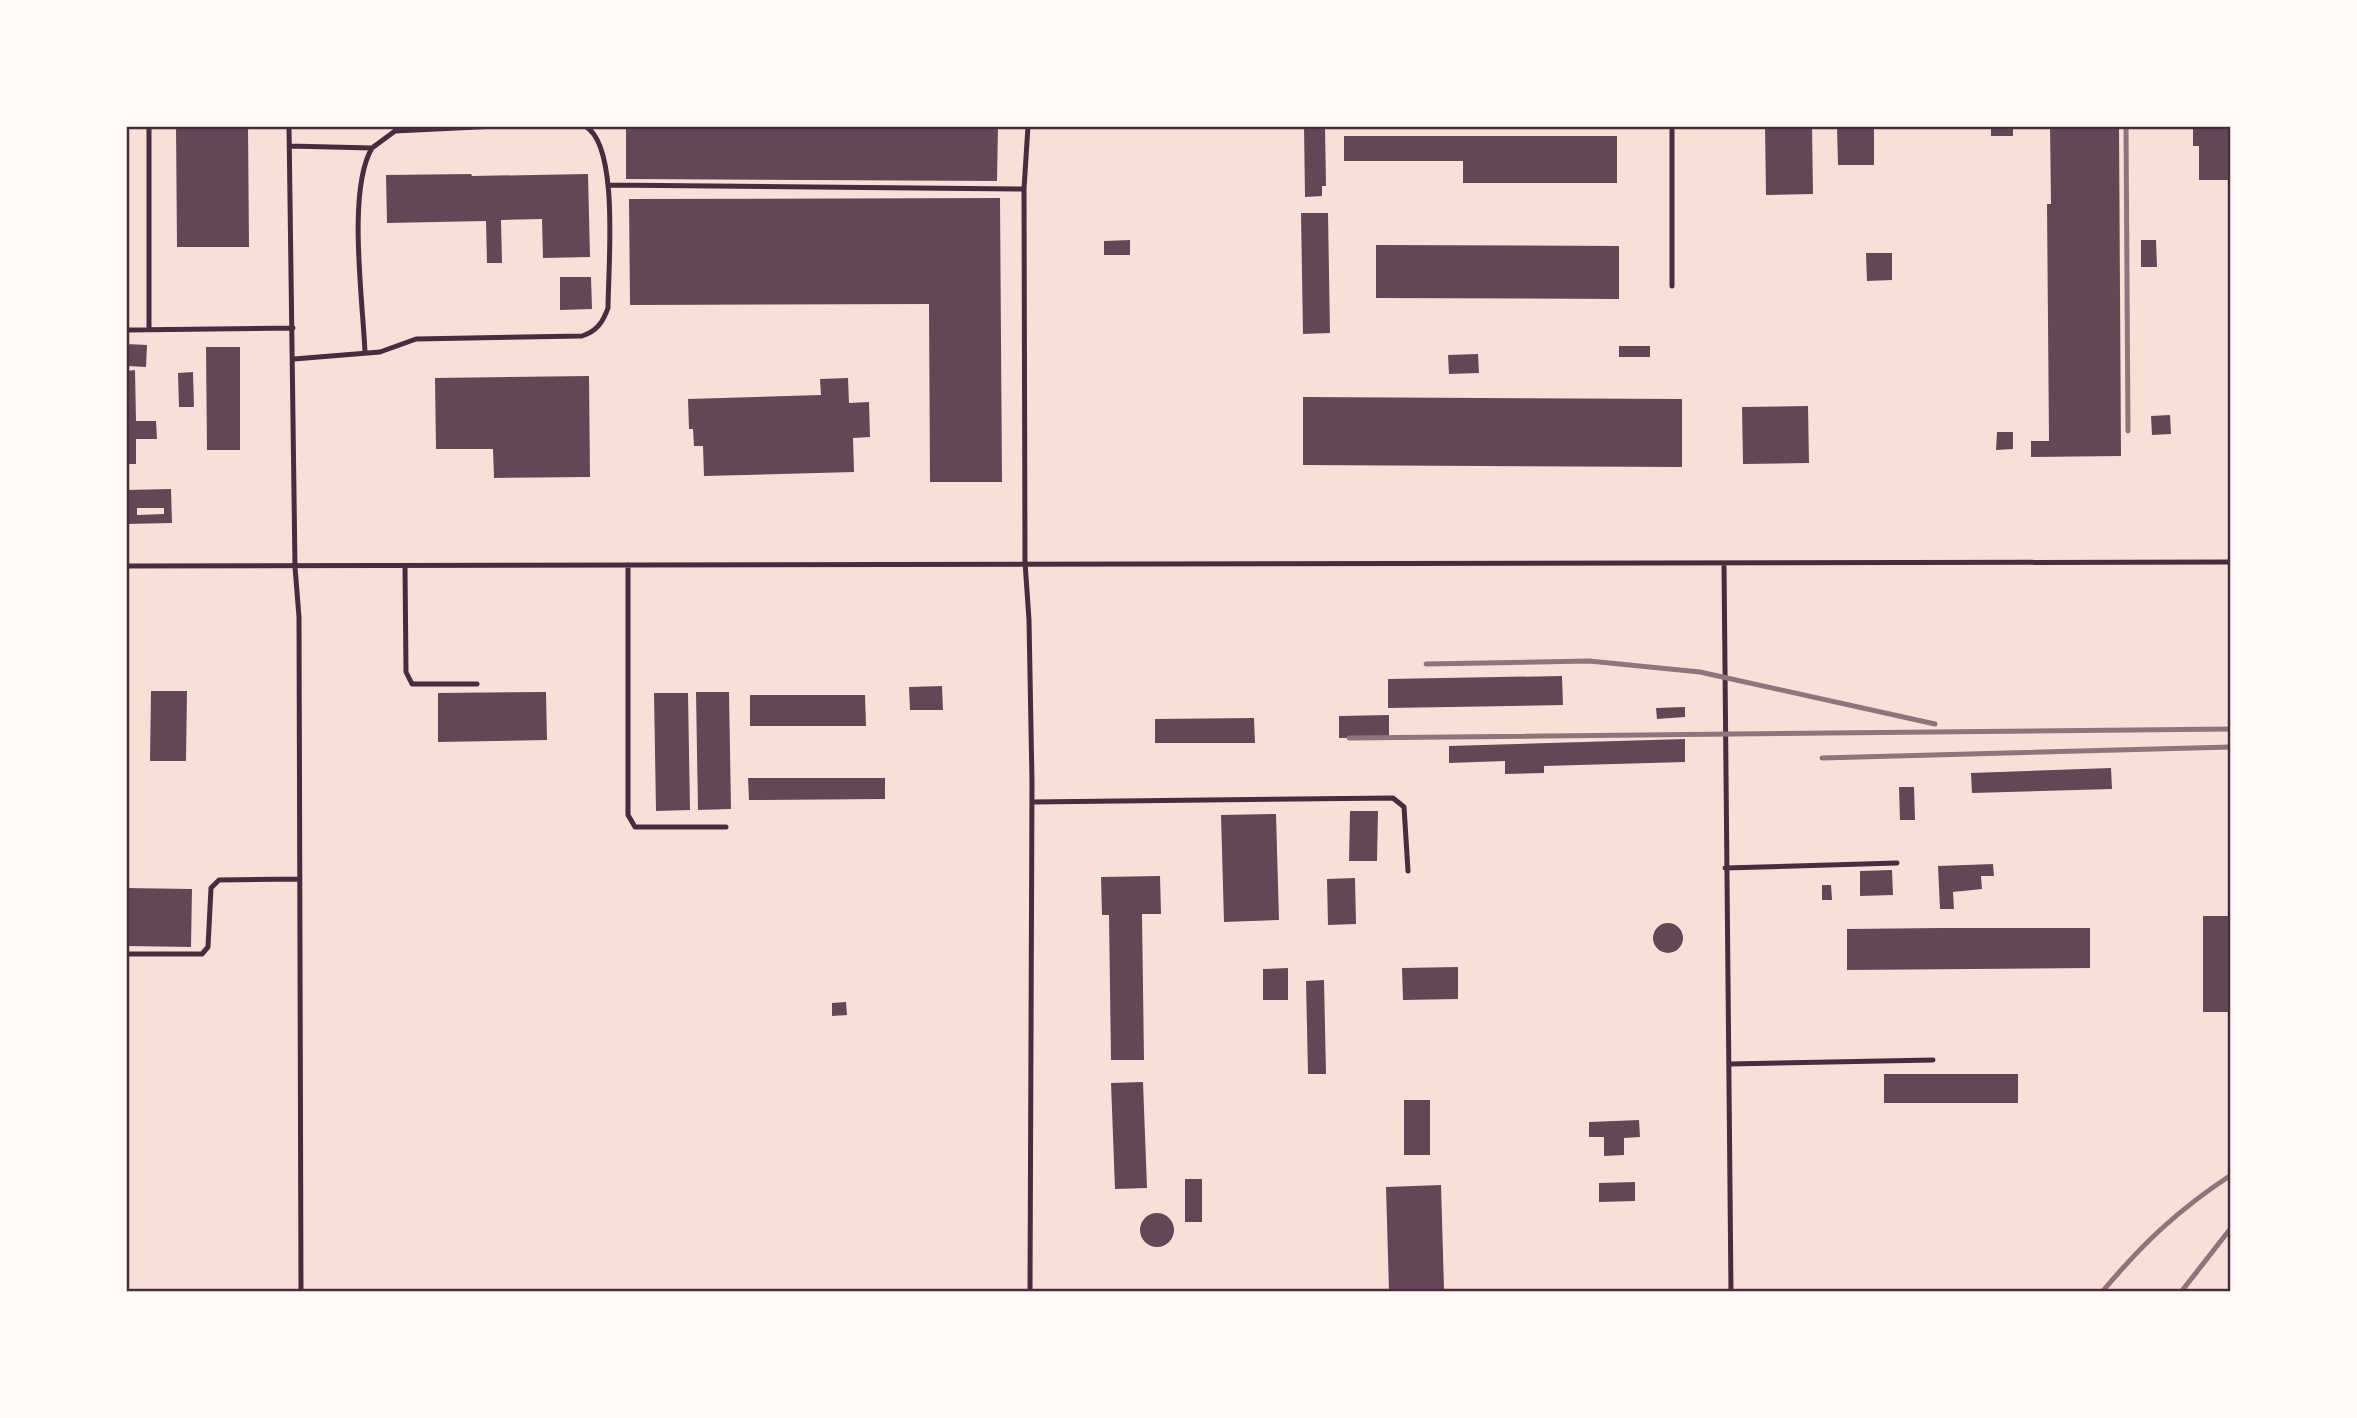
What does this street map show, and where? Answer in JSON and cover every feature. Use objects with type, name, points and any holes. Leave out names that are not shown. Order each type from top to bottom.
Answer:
[{"type":"lane","points":[[149,126],[149,330]]},
{"type":"lane","points":[[289,126],[295,567],[299,617],[301,1292]]},
{"type":"lane","points":[[365,353],[358,195],[363,163],[372,148],[395,131],[498,126]]},
{"type":"lane","points":[[294,359],[380,352],[416,339],[582,336],[592,333],[604,321],[608,308],[608,168],[598,137],[584,126]]},
{"type":"lane","points":[[1028,126],[1024,189],[1025,562],[1029,620],[1032,802],[1030,1292]]},
{"type":"lane","points":[[1672,126],[1672,286]]},
{"type":"lane","points":[[289,146],[372,148]]},
{"type":"lane","points":[[608,185],[1024,189]]},
{"type":"lane","points":[[126,330],[293,328]]},
{"type":"lane","points":[[126,566],[1025,562],[2231,562]]},
{"type":"lane","points":[[1724,564],[1731,1292]]},
{"type":"lane","points":[[628,565],[628,814],[635,827],[726,827]]},
{"type":"lane","points":[[405,566],[406,672],[412,684],[477,684]]},
{"type":"lane","points":[[1032,802],[1393,798],[1404,807],[1408,871]]},
{"type":"lane","points":[[1725,868],[1897,863]]},
{"type":"lane","points":[[126,954],[202,954],[208,947],[211,888],[219,880],[300,879]]},
{"type":"lane","points":[[1729,1064],[1933,1060]]},
{"type":"building","points":[[176,126],[248,126],[249,247],[177,247]]},
{"type":"building","points":[[626,126],[998,126],[997,181],[626,179]]},
{"type":"building","points":[[1304,126],[1325,126],[1326,186],[1322,186],[1322,196],[1305,197]]},
{"type":"building","points":[[1765,126],[1812,126],[1813,194],[1766,195]]},
{"type":"building","points":[[1837,126],[1874,126],[1874,165],[1838,165]]},
{"type":"building","points":[[1991,126],[2013,126],[2013,136],[1991,136]]},
{"type":"building","points":[[2050,126],[2119,126],[2121,456],[2031,457],[2031,441],[2049,441],[2047,204],[2051,204]]},
{"type":"building","points":[[2193,126],[2231,126],[2231,180],[2199,180],[2199,146],[2193,146]]},
{"type":"building","points":[[1344,136],[1617,136],[1617,183],[1463,183],[1463,161],[1344,161]]},
{"type":"building","points":[[588,174],[590,257],[543,258],[542,219],[501,220],[502,263],[487,263],[486,221],[387,223],[386,175]]},
{"type":"building","points":[[1000,198],[1002,482],[930,482],[929,304],[630,305],[629,199]]},
{"type":"building","points":[[1301,213],[1328,213],[1330,333],[1303,334]]},
{"type":"building","points":[[1130,240],[1130,255],[1104,255],[1104,241]]},
{"type":"building","points":[[2141,240],[2156,240],[2157,267],[2141,267]]},
{"type":"building","points":[[1376,245],[1619,246],[1619,299],[1376,298]]},
{"type":"building","points":[[1866,253],[1892,253],[1892,280],[1867,281]]},
{"type":"building","points":[[560,277],[591,277],[592,309],[560,310]]},
{"type":"building","points":[[126,344],[147,345],[146,367],[126,366]]},
{"type":"building","points":[[1619,346],[1650,346],[1650,357],[1619,357]]},
{"type":"building","points":[[206,347],[240,347],[240,450],[207,450]]},
{"type":"building","points":[[1478,354],[1479,373],[1449,374],[1448,355]]},
{"type":"building","points":[[135,370],[136,421],[156,421],[157,439],[136,439],[136,464],[126,464],[126,371]]},
{"type":"building","points":[[193,372],[194,407],[179,407],[178,373]]},
{"type":"building","points":[[589,376],[590,477],[494,478],[493,449],[436,449],[435,378]]},
{"type":"building","points":[[848,378],[849,403],[869,402],[870,437],[853,438],[854,472],[704,476],[703,446],[694,446],[693,429],[689,429],[688,399],[821,395],[820,379]]},
{"type":"building","points":[[1303,397],[1682,399],[1682,467],[1303,465]]},
{"type":"building","points":[[1808,406],[1809,463],[1743,464],[1742,407]]},
{"type":"building","points":[[2170,415],[2171,434],[2152,435],[2151,416]]},
{"type":"building","points":[[1997,432],[2013,432],[2013,449],[1996,450]]},
{"type":"building","points":[[171,489],[172,523],[126,524],[126,490]],"holes":[[[137,508],[164,508],[164,514],[137,515]]]},
{"type":"building","points":[[1562,676],[1563,705],[1388,708],[1388,679]]},
{"type":"building","points":[[942,686],[943,710],[910,710],[909,687]]},
{"type":"building","points":[[151,691],[187,691],[186,761],[150,761]]},
{"type":"building","points":[[546,692],[547,740],[438,742],[438,693]]},
{"type":"building","points":[[696,692],[729,692],[731,809],[698,810]]},
{"type":"building","points":[[654,693],[688,693],[690,810],[656,811]]},
{"type":"building","points":[[750,695],[865,695],[866,726],[750,726]]},
{"type":"building","points":[[1685,707],[1685,717],[1657,719],[1656,708]]},
{"type":"building","points":[[1389,715],[1389,737],[1339,738],[1339,716]]},
{"type":"building","points":[[1254,718],[1255,743],[1155,743],[1155,719]]},
{"type":"building","points":[[1685,739],[1685,762],[1544,766],[1544,773],[1505,774],[1505,761],[1449,763],[1449,746]]},
{"type":"building","points":[[2111,768],[2112,789],[1972,793],[1971,773]]},
{"type":"building","points":[[748,778],[885,778],[885,799],[749,800]]},
{"type":"building","points":[[1899,787],[1914,787],[1915,820],[1900,820]]},
{"type":"building","points":[[1350,811],[1378,811],[1377,861],[1349,861]]},
{"type":"building","points":[[1276,814],[1279,920],[1224,922],[1221,815]]},
{"type":"building","points":[[1993,864],[1994,876],[1981,876],[1982,889],[1953,892],[1954,909],[1940,909],[1938,866]]},
{"type":"building","points":[[1892,870],[1893,895],[1860,896],[1860,871]]},
{"type":"building","points":[[1160,876],[1161,914],[1142,914],[1144,1060],[1111,1060],[1109,915],[1102,915],[1101,877]]},
{"type":"building","points":[[1355,878],[1356,924],[1328,925],[1327,879]]},
{"type":"building","points":[[1822,885],[1831,885],[1832,900],[1822,900]]},
{"type":"building","points":[[126,888],[192,889],[191,947],[126,946]]},
{"type":"building","points":[[2203,916],[2231,916],[2231,1012],[2203,1012]]},
{"type":"building","points":[[1668,923],[1679,927],[1683,938],[1679,949],[1668,953],[1657,949],[1653,938],[1657,927]]},
{"type":"building","points":[[2090,928],[2090,968],[1847,970],[1847,929]]},
{"type":"building","points":[[1458,967],[1458,999],[1403,1000],[1402,968]]},
{"type":"building","points":[[1288,968],[1288,1000],[1263,1000],[1263,969]]},
{"type":"building","points":[[1324,980],[1326,1074],[1308,1074],[1306,981]]},
{"type":"building","points":[[846,1002],[847,1015],[832,1016],[832,1003]]},
{"type":"building","points":[[1884,1074],[2018,1074],[2018,1103],[1884,1103]]},
{"type":"building","points":[[1143,1082],[1147,1188],[1115,1189],[1111,1083]]},
{"type":"building","points":[[1404,1100],[1430,1100],[1430,1155],[1404,1155]]},
{"type":"building","points":[[1639,1120],[1640,1137],[1624,1138],[1624,1155],[1604,1156],[1604,1137],[1589,1137],[1589,1122]]},
{"type":"building","points":[[1185,1179],[1202,1179],[1202,1222],[1185,1222]]},
{"type":"building","points":[[1635,1182],[1635,1201],[1599,1202],[1599,1183]]},
{"type":"building","points":[[1441,1185],[1444,1289],[1389,1291],[1386,1187]]},
{"type":"building","points":[[1157,1213],[1169,1218],[1174,1230],[1169,1242],[1157,1247],[1145,1242],[1140,1230],[1145,1218]]},
{"type":"railway","points":[[2126,126],[2128,431]]},
{"type":"railway","points":[[1426,664],[1589,661],[1700,672],[1935,724]]},
{"type":"railway","points":[[1349,738],[2231,729]]},
{"type":"railway","points":[[1822,758],[2231,747]]},
{"type":"railway","points":[[2102,1292],[2162,1228],[2231,1175]]},
{"type":"railway","points":[[2181,1292],[2231,1228]]}]
